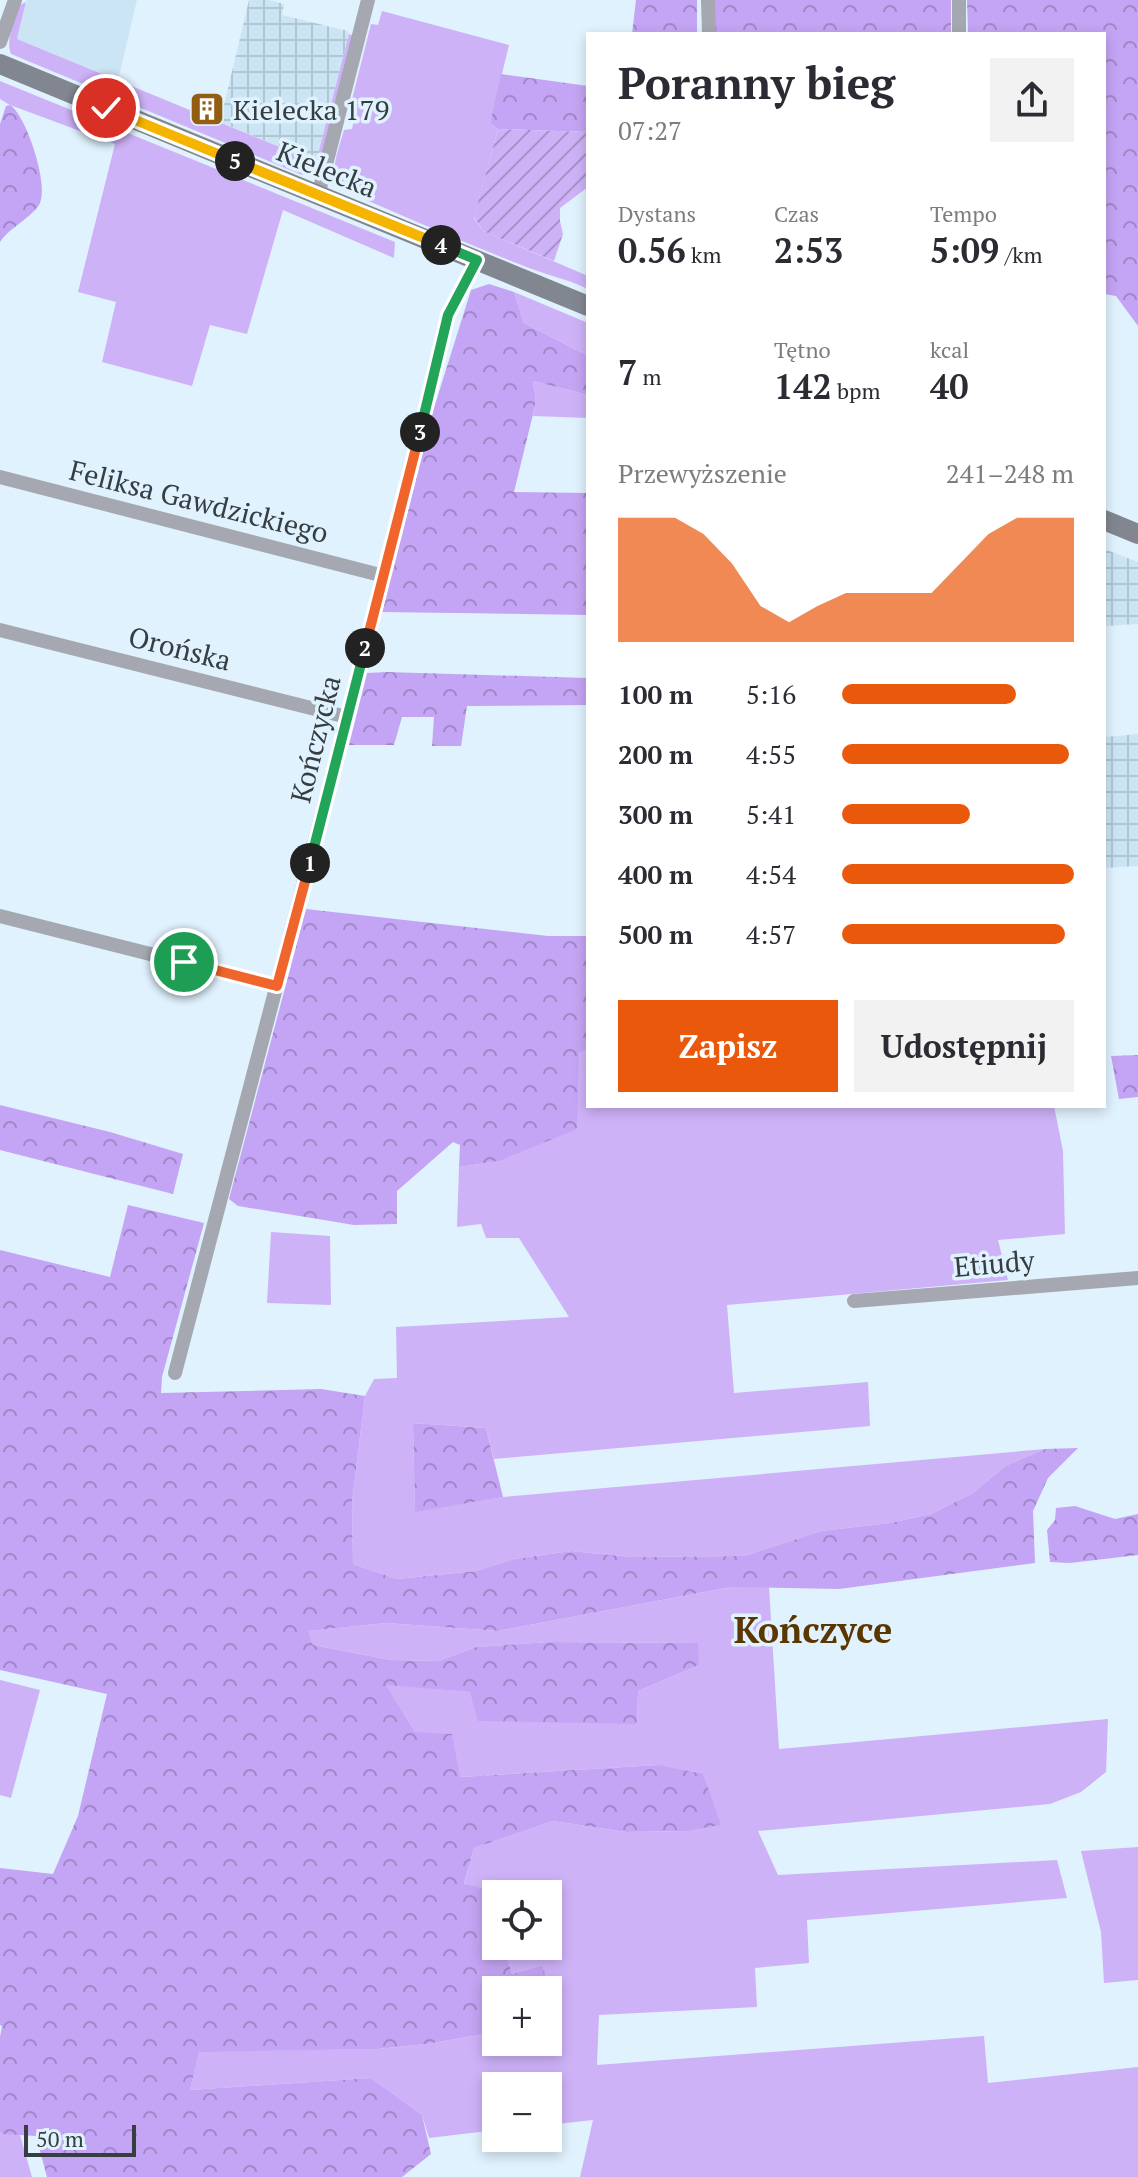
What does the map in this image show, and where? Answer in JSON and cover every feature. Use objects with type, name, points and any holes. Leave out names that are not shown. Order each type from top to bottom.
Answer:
[{"type":"main road","name":"Kielecka","points":[[0,64],[586,305]]},
{"type":"main road","points":[[1106,521],[1138,534]]},
{"type":"street","points":[[0,42],[15,0]]},
{"type":"street","points":[[318,196],[368,0]]},
{"type":"street","points":[[708,0],[709,32]]},
{"type":"street","points":[[959,0],[959,32]]},
{"type":"street","name":"Kończycka","points":[[175,1373],[384,576],[448,315],[477,260]]},
{"type":"street","name":"Feliksa Gawdzickiego","points":[[0,477],[384,576]]},
{"type":"street","name":"Orońska","points":[[0,630],[347,717]]},
{"type":"street","points":[[0,916],[277,986]]},
{"type":"street","name":"Etiudy","points":[[854,1301],[1138,1278]]},
{"type":"shaded area","points":[[27,0],[137,0],[118,80],[17,39]]},
{"type":"shaded area","points":[[249,0],[284,4],[282,15],[348,31],[316,162],[220,122]]},
{"type":"shaded area","points":[[26,2],[17,39],[316,162],[349,34],[354,36],[318,173],[302,175],[11,54],[11,30],[20,5]]},
{"type":"shaded area","points":[[382,11],[509,45],[490,123],[498,129],[474,218],[483,231],[586,275],[586,288],[496,255],[336,187],[334,173],[338,151],[344,130],[352,129],[354,119],[348,115],[371,24],[378,25]]},
{"type":"shaded area","points":[[0,81],[395,242],[394,258],[283,210],[247,334],[210,325],[192,386],[102,362],[116,302],[78,292],[115,144],[10,105],[0,99]]},
{"type":"shaded area","points":[[498,129],[586,132],[586,188],[560,208],[563,234],[554,261],[483,231],[474,217]]},
{"type":"shaded area","points":[[514,292],[586,322],[586,355],[524,323]]},
{"type":"shaded area","points":[[533,381],[586,394],[586,418],[533,416],[536,402]]},
{"type":"shaded area","points":[[1106,550],[1138,562],[1138,624],[1106,626]]},
{"type":"shaded area","points":[[1138,734],[1138,866],[1106,868],[1106,737]]},
{"type":"shaded area","points":[[586,1050],[586,1108],[1054,1108],[1063,1151],[1065,1234],[998,1240],[1008,1280],[727,1305],[734,1393],[868,1382],[870,1426],[494,1459],[486,1428],[413,1423],[415,1511],[503,1497],[1045,1449],[1005,1466],[973,1493],[931,1514],[890,1523],[821,1531],[744,1556],[631,1557],[571,1551],[514,1559],[476,1571],[397,1579],[353,1564],[352,1501],[365,1396],[374,1379],[397,1378],[396,1327],[569,1317],[519,1238],[486,1238],[481,1224],[457,1227],[459,1167],[499,1161],[579,1051]]},
{"type":"shaded area","points":[[271,1232],[330,1236],[331,1305],[267,1303]]},
{"type":"shaded area","points":[[731,1587],[769,1587],[779,1749],[1108,1719],[1106,1772],[1081,1792],[1050,1804],[758,1831],[778,1875],[1057,1860],[1067,1898],[807,1920],[809,1963],[755,1968],[757,2007],[599,2015],[597,2065],[984,2036],[988,2083],[1138,2067],[1138,2177],[580,2177],[593,2120],[562,2123],[562,2072],[482,2072],[482,2132],[429,2138],[422,2115],[371,2078],[190,2090],[199,2051],[378,2049],[482,2034],[482,2056],[562,2056],[562,1976],[545,1976],[543,1965],[512,1974],[508,1960],[562,1960],[562,1880],[482,1880],[482,1888],[464,1885],[474,1848],[553,1821],[626,1832],[685,1831],[658,1765],[459,1777],[415,1732],[385,1684],[470,1692],[637,1724],[638,1691],[699,1665],[697,1643],[549,1642],[476,1647],[439,1661],[391,1660],[313,1645],[307,1631],[386,1623],[498,1631]]},
{"type":"shaded area","points":[[0,1680],[40,1690],[11,1798],[0,1795]]},
{"type":"shaded area","points":[[1138,1847],[1138,1980],[1104,1983],[1101,1932],[1081,1851]]},
{"type":"shaded area","points":[[0,2131],[20,2135],[32,2177],[0,2177]]},
{"type":"green space","points":[[636,0],[697,0],[697,32],[632,32]]},
{"type":"green space","points":[[715,0],[951,0],[951,32],[715,32]]},
{"type":"green space","points":[[967,0],[1138,0],[1138,326],[1116,296],[1106,294],[1106,32],[968,32]]},
{"type":"green space","points":[[501,74],[586,86],[586,132],[498,129],[490,123]]},
{"type":"green space","points":[[10,105],[29,135],[39,166],[42,194],[37,208],[0,242],[0,124],[6,106]]},
{"type":"green space","points":[[489,284],[514,292],[524,323],[586,355],[586,394],[533,381],[536,402],[514,492],[586,493],[586,615],[382,612],[433,411],[471,290]]},
{"type":"green space","points":[[367,673],[586,678],[586,705],[467,706],[461,746],[432,746],[434,717],[402,717],[394,745],[349,745]]},
{"type":"green space","points":[[306,909],[548,936],[586,936],[586,1050],[579,1052],[577,1129],[499,1161],[459,1167],[460,1145],[453,1142],[397,1191],[397,1224],[354,1225],[238,1206],[229,1199]]},
{"type":"green space","points":[[1138,1055],[1138,1097],[1119,1099],[1111,1056]]},
{"type":"green space","points":[[0,1105],[183,1154],[173,1194],[0,1150]]},
{"type":"green space","points":[[128,1205],[204,1223],[162,1377],[161,1393],[321,1389],[365,1396],[352,1501],[353,1564],[397,1579],[476,1571],[514,1559],[571,1551],[631,1557],[744,1556],[821,1531],[890,1523],[931,1514],[973,1493],[1005,1466],[1045,1449],[1078,1448],[1048,1478],[1033,1511],[1035,1563],[839,1589],[731,1587],[498,1631],[386,1623],[308,1631],[313,1645],[391,1660],[439,1661],[476,1647],[549,1642],[698,1643],[699,1665],[638,1691],[637,1724],[478,1721],[470,1692],[386,1685],[415,1732],[452,1734],[460,1777],[658,1765],[703,1774],[721,1825],[685,1831],[626,1832],[553,1821],[474,1848],[464,1884],[482,1888],[482,1960],[508,1960],[512,1974],[543,1965],[545,1976],[482,1976],[482,2034],[378,2049],[199,2052],[190,2090],[371,2078],[422,2115],[431,2154],[402,2177],[47,2177],[36,2136],[3,2134],[0,2131],[0,1868],[53,1874],[78,1816],[107,1694],[0,1670],[0,1250],[110,1277]]},
{"type":"green space","points":[[413,1423],[486,1428],[503,1497],[415,1512]]},
{"type":"green space","points":[[1075,1506],[1115,1519],[1138,1514],[1138,1555],[1070,1563],[1050,1562],[1047,1530],[1055,1520],[1056,1508]]},
{"type":"place","name":"Kielecka 179","points":[[207,109]]},
{"type":"district","name":"Kończyce","points":[[813,1629]]},
{"type":"route","points":[[106,108],[477,260],[448,315],[422,427],[277,986],[184,962]]}]
